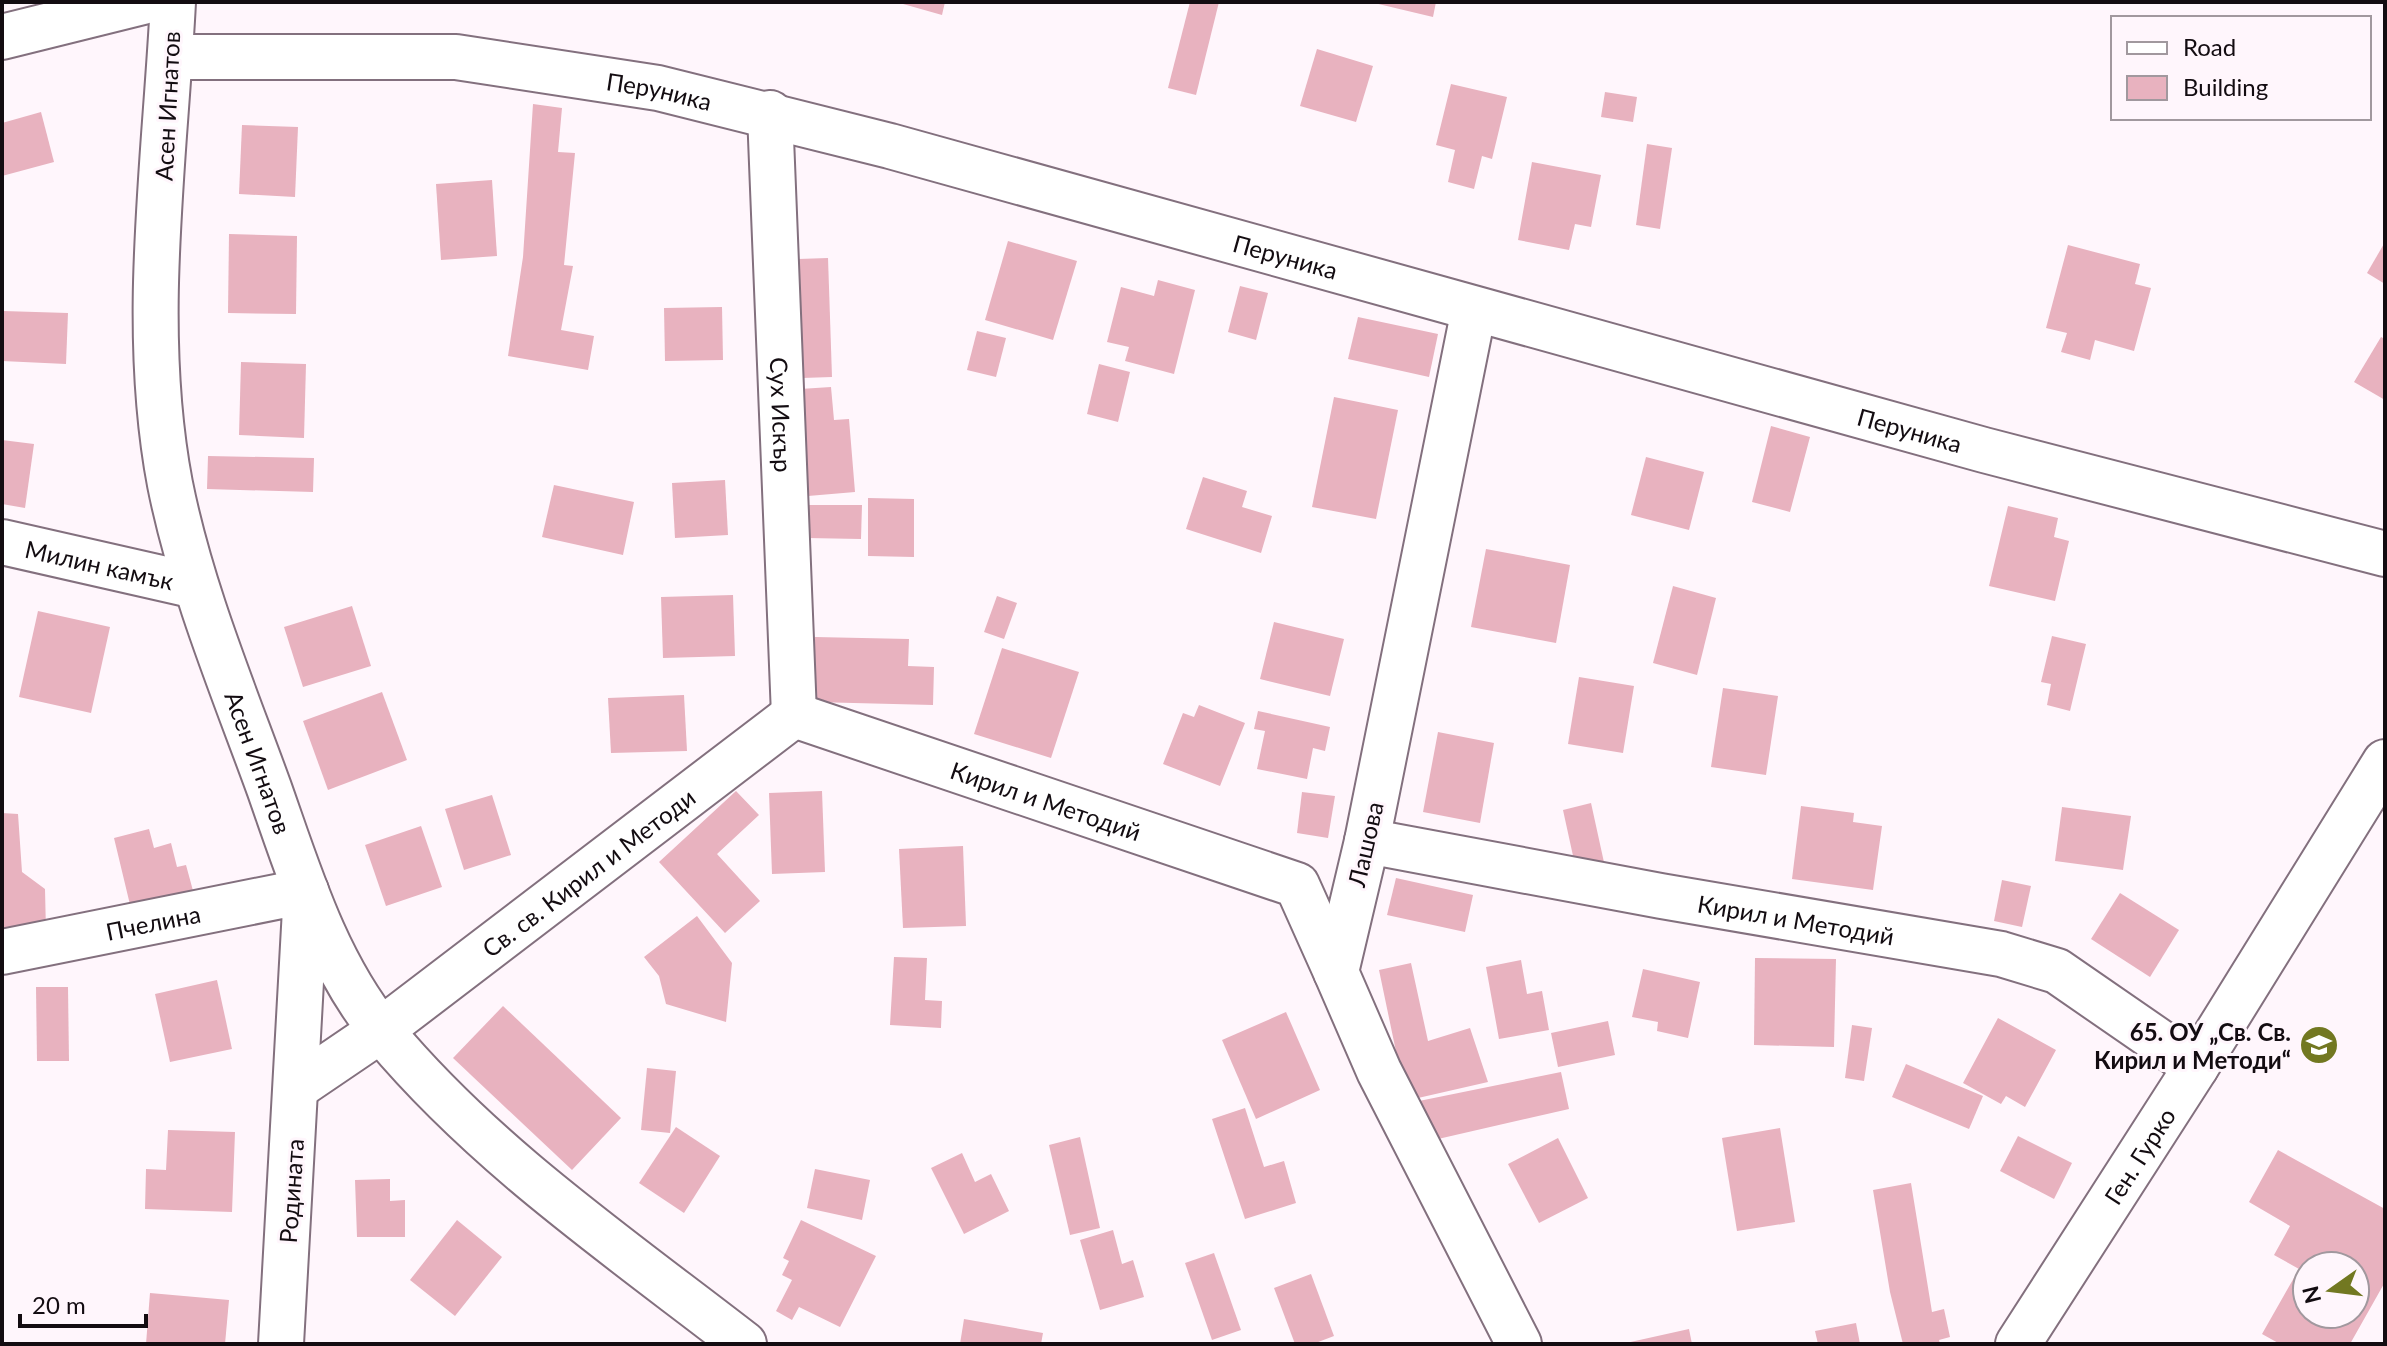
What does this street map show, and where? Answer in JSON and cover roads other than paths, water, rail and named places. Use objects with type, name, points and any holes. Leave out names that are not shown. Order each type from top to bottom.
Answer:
[{"type":"street","points":[[2,37],[143,2]]},
{"type":"street","name":"Асен Игнатов","points":[[173,2],[157,275],[157,376],[170,483],[196,586],[306,891],[339,967],[381,1030],[438,1096],[499,1153],[744,1344]]},
{"type":"street","name":"Перуника","points":[[170,57],[456,57],[658,88],[770,113],[1984,450],[2385,554]]},
{"type":"street","name":"Сух Искър","points":[[770,113],[794,715]]},
{"type":"street","name":"Лашова","points":[[1336,972],[1367,841],[1474,309]]},
{"type":"street","name":"Милин камък","points":[[2,542],[196,586]]},
{"type":"street","name":"Кирил и Методий","points":[[794,715],[1297,885],[1353,898]]},
{"type":"street","name":"Св. св. Кирил и Методи","points":[[381,1030],[794,715]]},
{"type":"street","name":"Ген. Гурко","points":[[2018,1344],[2196,1067],[2385,762]]},
{"type":"street","name":"Кирил и Методий","points":[[1367,841],[1677,899],[2001,954],[2057,971],[2196,1067]]},
{"type":"street","points":[[1297,885],[1379,1071],[1519,1344]]},
{"type":"street","name":"Пчелина","points":[[2,952],[306,891]]},
{"type":"street","name":"Родината","points":[[281,1344],[306,891]]},
{"type":"street","points":[[297,1087],[381,1030]]},
{"type":"place","name":"65. ОУ „Св. Св. Кирил и Методи“","points":[[2319,1045]]}]
